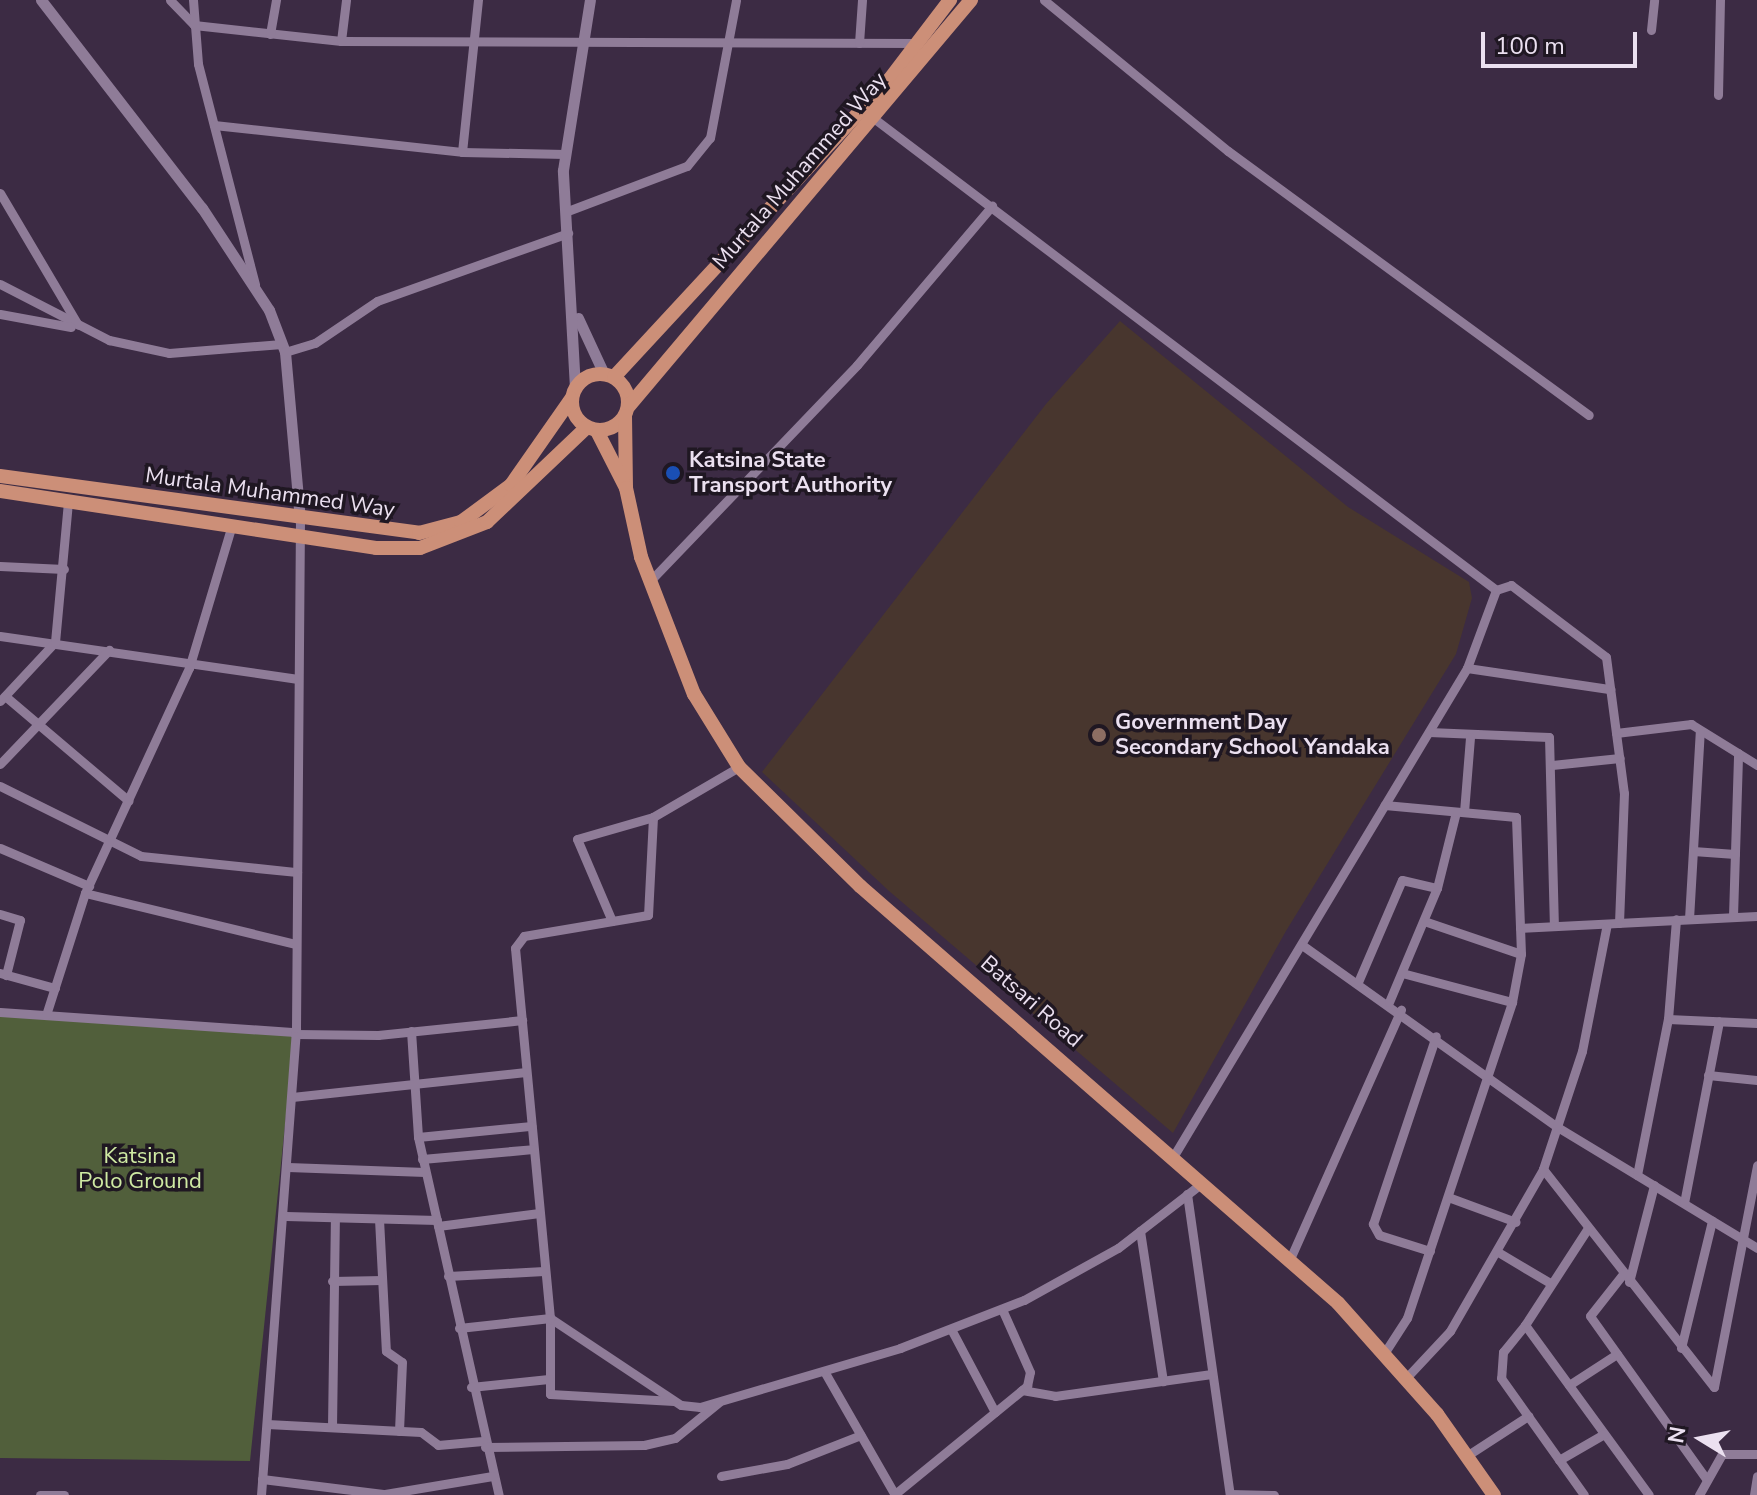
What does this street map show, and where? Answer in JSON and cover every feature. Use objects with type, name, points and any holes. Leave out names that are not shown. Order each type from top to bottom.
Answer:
[{"type":"main road","name":"Murtala Muhammed Way","points":[[609,375],[918,43],[950,0]]},
{"type":"main road","name":"Murtala Muhammed Way","points":[[627,411],[876,120],[971,0]]},
{"type":"main road","points":[[609,375],[627,411],[626,488],[573,394],[609,375]]},
{"type":"main road","name":"Murtala Muhammed Way","points":[[0,476],[402,535],[461,522],[539,454],[573,394]]},
{"type":"main road","points":[[0,491],[399,549],[466,533],[508,506],[591,429],[627,411]]},
{"type":"main road","name":"Batsari Road","points":[[626,488],[650,581],[694,694],[739,767],[860,886],[1290,1259],[1407,1377],[1468,1455],[1494,1495]]},
{"type":"street","points":[[41,0],[255,285]]},
{"type":"street","points":[[170,0],[194,25],[341,41],[582,47],[918,43]]},
{"type":"street","points":[[193,0],[194,25],[214,125],[255,285],[283,348],[300,520],[295,1033],[286,1216],[261,1495]]},
{"type":"street","points":[[270,34],[276,0]]},
{"type":"street","points":[[341,41],[346,0]]},
{"type":"street","points":[[462,152],[478,0]]},
{"type":"street","points":[[573,394],[576,313],[565,212],[565,154],[590,0]]},
{"type":"street","points":[[565,212],[687,166],[710,138],[733,45],[736,0]]},
{"type":"street","points":[[859,43],[862,0]]},
{"type":"street","points":[[1044,0],[1228,151],[1589,415]]},
{"type":"street","points":[[1651,30],[1654,0]]},
{"type":"street","points":[[1718,95],[1720,0]]},
{"type":"street","points":[[876,120],[1496,590]]},
{"type":"street","points":[[214,125],[462,152],[565,154]]},
{"type":"street","points":[[0,193],[80,328]]},
{"type":"street","points":[[650,581],[857,365],[992,206]]},
{"type":"street","points":[[0,314],[80,328],[169,353],[283,348],[315,343],[377,301],[568,233]]},
{"type":"street","points":[[0,284],[80,328]]},
{"type":"street","points":[[576,313],[609,375]]},
{"type":"street","points":[[68,502],[55,642],[3,698],[39,724],[129,801]]},
{"type":"street","points":[[46,1015],[87,890],[189,668],[232,525]]},
{"type":"street","points":[[0,566],[64,569]]},
{"type":"street","points":[[1496,590],[1511,585],[1604,651],[1620,758],[1625,841],[1619,923]]},
{"type":"street","points":[[1173,1157],[1467,668],[1496,590]]},
{"type":"street","points":[[0,636],[109,650],[189,668],[298,679]]},
{"type":"street","points":[[0,764],[109,650]]},
{"type":"street","points":[[1467,668],[1610,689]]},
{"type":"street","points":[[1616,733],[1691,724],[1757,765]]},
{"type":"street","points":[[1689,919],[1700,731]]},
{"type":"street","points":[[1429,732],[1470,737],[1549,737],[1554,926]]},
{"type":"street","points":[[1389,1002],[1437,888],[1460,812],[1470,737]]},
{"type":"street","points":[[1733,916],[1738,753]]},
{"type":"street","points":[[1552,765],[1620,758]]},
{"type":"street","points":[[612,921],[575,842],[653,817],[739,767]]},
{"type":"street","points":[[0,786],[108,843],[148,857],[297,872]]},
{"type":"street","points":[[1385,805],[1516,817],[1521,954],[1512,1002],[1430,1251],[1407,1318],[1385,1352]]},
{"type":"street","points":[[653,817],[651,910],[612,921],[519,938],[526,1072],[550,1318],[549,1379],[554,1397],[674,1401]]},
{"type":"street","points":[[0,848],[87,890],[296,944]]},
{"type":"street","points":[[1693,851],[1735,854]]},
{"type":"street","points":[[1358,982],[1402,880],[1437,888]]},
{"type":"street","points":[[0,914],[20,920],[3,974],[55,988]]},
{"type":"street","points":[[1520,928],[1757,916]]},
{"type":"street","points":[[1637,1175],[1668,1019],[1676,919]]},
{"type":"street","points":[[1424,921],[1521,954]]},
{"type":"street","points":[[1407,1377],[1450,1331],[1516,1222],[1543,1169],[1559,1128],[1607,924]]},
{"type":"street","points":[[1302,945],[1401,1010],[1559,1128],[1757,1248]]},
{"type":"street","points":[[1402,973],[1512,1002]]},
{"type":"street","points":[[1290,1259],[1401,1010]]},
{"type":"street","points":[[0,1012],[295,1033],[411,1031],[522,1020]]},
{"type":"street","points":[[1668,1019],[1757,1023]]},
{"type":"street","points":[[1684,1203],[1719,1021]]},
{"type":"street","points":[[411,1031],[412,1089],[422,1159],[484,1444],[499,1495]]},
{"type":"street","points":[[1430,1251],[1379,1235],[1373,1224],[1436,1036]]},
{"type":"street","points":[[292,1097],[412,1089],[526,1072]]},
{"type":"street","points":[[1708,1075],[1757,1080]]},
{"type":"street","points":[[418,1137],[531,1126]]},
{"type":"street","points":[[422,1159],[533,1149]]},
{"type":"street","points":[[1543,1169],[1707,1385],[1720,1382],[1740,1237],[1757,1166]]},
{"type":"street","points":[[288,1167],[425,1172]]},
{"type":"street","points":[[459,1328],[550,1318],[674,1401],[689,1407],[824,1371],[1002,1309],[1140,1231],[1202,1183]]},
{"type":"street","points":[[1654,1185],[1626,1278],[1589,1313],[1707,1480]]},
{"type":"street","points":[[1187,1194],[1230,1494],[1274,1495]]},
{"type":"street","points":[[1448,1197],[1516,1222]]},
{"type":"street","points":[[286,1216],[438,1223],[539,1213]]},
{"type":"street","points":[[332,1427],[335,1218]]},
{"type":"street","points":[[379,1219],[387,1356],[402,1362],[399,1431]]},
{"type":"street","points":[[1681,1348],[1712,1221]]},
{"type":"street","points":[[1584,1495],[1528,1416],[1498,1365],[1588,1228]]},
{"type":"street","points":[[1140,1231],[1163,1381]]},
{"type":"street","points":[[1498,1252],[1550,1283]]},
{"type":"street","points":[[448,1276],[544,1271]]},
{"type":"street","points":[[332,1281],[382,1280]]},
{"type":"street","points":[[824,1371],[895,1495],[1022,1390],[1030,1372],[1002,1309]]},
{"type":"street","points":[[1525,1325],[1649,1495]]},
{"type":"street","points":[[951,1329],[995,1412]]},
{"type":"street","points":[[1569,1385],[1617,1354]]},
{"type":"street","points":[[1022,1390],[1055,1396],[1211,1374]]},
{"type":"street","points":[[471,1387],[549,1379]]},
{"type":"street","points":[[267,1424],[421,1432],[438,1445],[644,1445],[675,1438],[719,1401]]},
{"type":"street","points":[[1468,1455],[1528,1416]]},
{"type":"street","points":[[1559,1460],[1604,1434]]},
{"type":"street","points":[[721,1476],[787,1464],[861,1435]]},
{"type":"street","points":[[1699,1495],[1722,1454],[1757,1454]]},
{"type":"street","points":[[262,1479],[394,1494],[430,1492],[493,1476]]},
{"type":"street","points":[[1754,1495],[1757,1476]]},
{"type":"street","points":[[40,1495],[64,1495]]},
{"type":"shaded area","name":"Government Day Secondary School Yandaka","points":[[1120,321],[1348,507],[1469,582],[1472,598],[1456,654],[1286,931],[1173,1133],[889,891],[762,772],[1046,404]]},
{"type":"green space","name":"Katsina Polo Ground","points":[[0,1009],[295,1029],[250,1461],[0,1458]]},
{"type":"place","name":"Katsina State Transport Authority","points":[[673,473]]},
{"type":"place","name":"Government Day Secondary School Yandaka","points":[[1099,735]]}]
